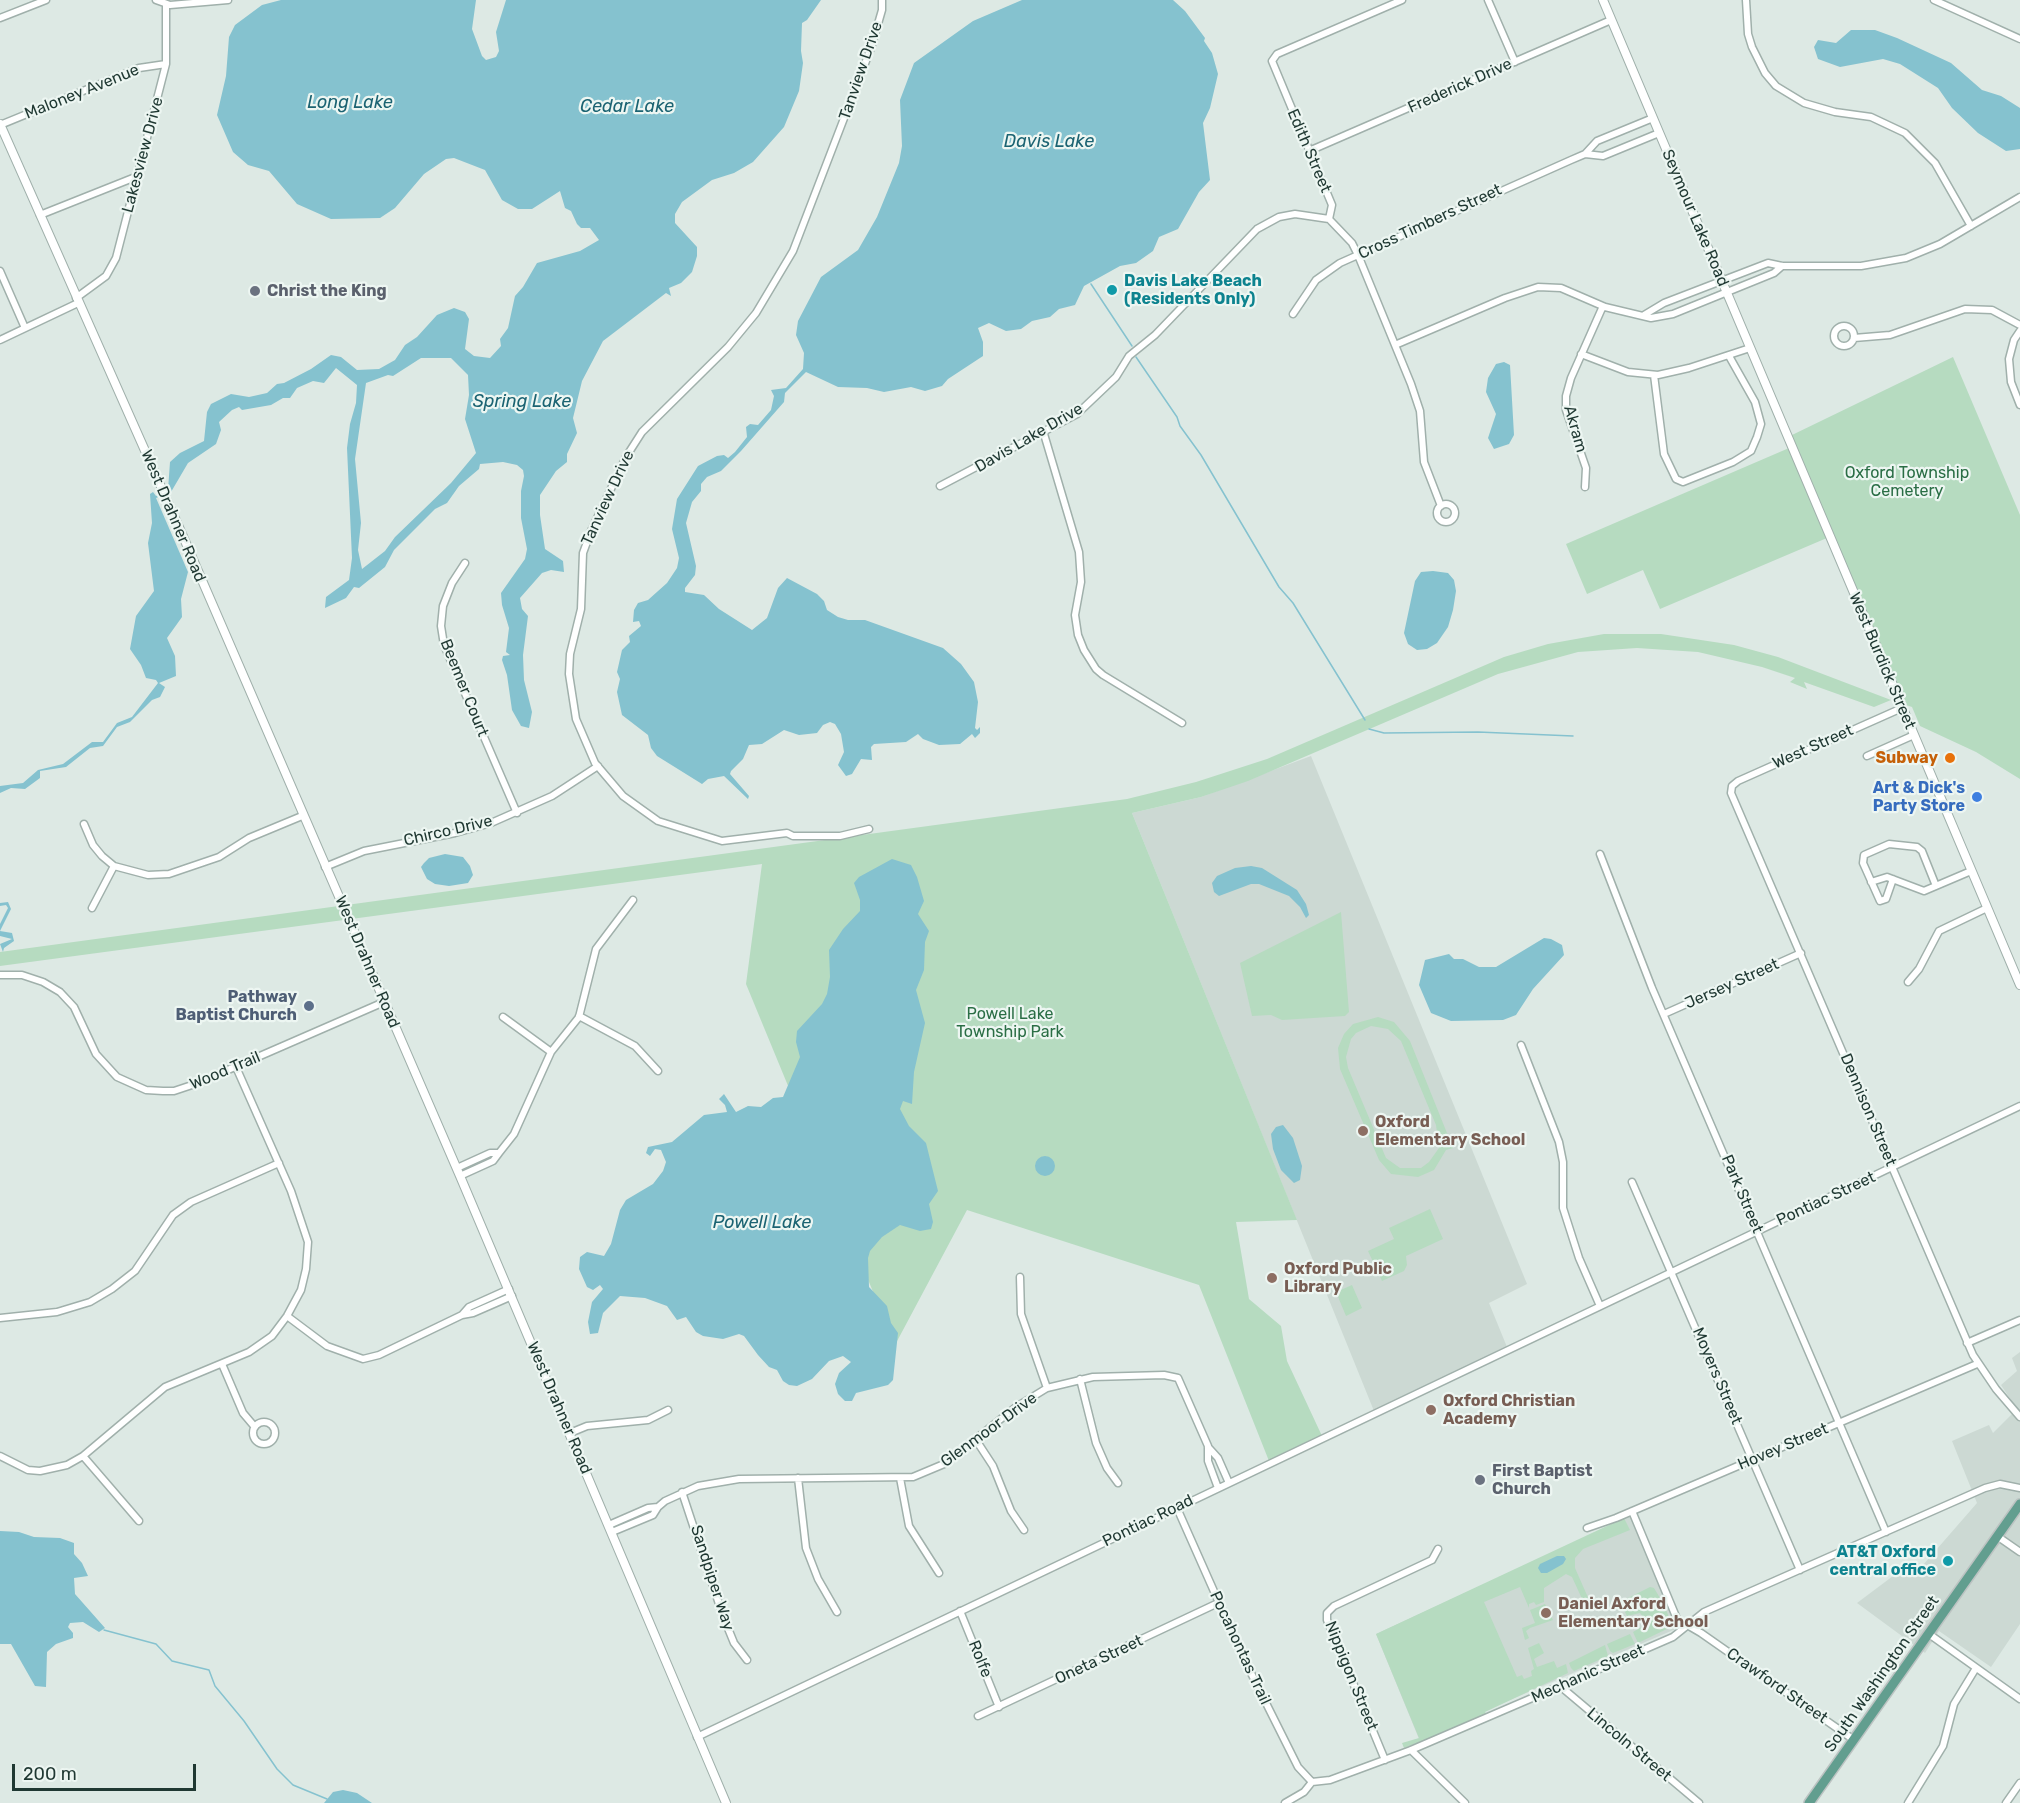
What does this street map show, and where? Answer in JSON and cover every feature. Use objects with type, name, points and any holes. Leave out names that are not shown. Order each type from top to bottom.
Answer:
[{"type":"main road","name":"South Washington Street","points":[[1809,1803],[2020,1504]]},
{"type":"street","points":[[0,18],[45,0]]},
{"type":"street","points":[[156,0],[165,4],[228,0]]},
{"type":"street","name":"Tanview Drive","points":[[869,829],[840,836],[793,836],[787,833],[739,841],[703,837],[658,821],[623,796],[598,766],[576,719],[569,675],[570,654],[581,609],[581,575],[586,543],[626,457],[642,432],[728,347],[756,313],[793,250],[871,48],[882,10],[882,0]]},
{"type":"street","name":"Edith Street","points":[[1329,219],[1332,205],[1272,66],[1274,57],[1402,0]]},
{"type":"street","points":[[1488,0],[1515,62]]},
{"type":"street","name":"Seymour Lake Road","points":[[1603,0],[1787,437]]},
{"type":"street","points":[[1746,0],[1748,34],[1752,47],[1765,73],[1776,86],[1804,103],[1835,112],[1871,117],[1905,133],[1935,164],[1971,226]]},
{"type":"street","points":[[1934,0],[2020,39]]},
{"type":"street","name":"Lakesview Drive","points":[[0,340],[77,300],[106,276],[111,269],[138,176],[165,64],[165,4]]},
{"type":"street","name":"Frederick Drive","points":[[1309,151],[1611,20]]},
{"type":"street","name":"Maloney Avenue","points":[[0,125],[133,70],[165,64]]},
{"type":"street","name":"Cross Timbers Street","points":[[1293,314],[1316,280],[1328,270],[1585,154],[1597,141],[1653,118]]},
{"type":"street","name":"West Drahner Road","points":[[0,125],[151,463],[510,1292],[726,1803]]},
{"type":"street","name":"Cross Timbers Street","points":[[1585,154],[1603,156],[1659,133]]},
{"type":"street","points":[[40,215],[138,176]]},
{"type":"street","points":[[1644,315],[1664,303],[1768,263],[1782,266],[1885,263],[1921,253],[2020,197]]},
{"type":"street","name":"Davis Lake Drive","points":[[940,486],[1044,434],[1090,404],[1116,377],[1129,356],[1155,334],[1257,229],[1279,217],[1295,214],[1329,219]]},
{"type":"street","points":[[1329,219],[1352,243],[1358,255],[1417,400],[1424,462],[1441,506]]},
{"type":"street","points":[[1395,345],[1505,298],[1538,287],[1562,288],[1603,306],[1651,318],[1673,314],[1774,273],[1782,266]]},
{"type":"street","points":[[0,271],[25,328]]},
{"type":"street","name":"Akram","points":[[1585,487],[1586,468],[1566,410],[1566,396],[1581,354],[1603,306]]},
{"type":"street","points":[[1854,338],[1890,335],[1965,309],[1992,310],[2020,326]]},
{"type":"street","points":[[2020,331],[2014,340],[2009,360],[2011,382],[2020,405]]},
{"type":"street","points":[[1581,354],[1628,372],[1654,375],[1674,373],[1750,348]]},
{"type":"street","points":[[1654,375],[1664,454],[1673,473],[1681,482],[1733,462],[1751,451],[1758,437],[1761,424],[1755,402],[1729,356]]},
{"type":"street","points":[[1044,434],[1079,552],[1081,582],[1075,615],[1078,634],[1084,650],[1096,669],[1104,675],[1182,723]]},
{"type":"street","name":"West Burdick Street","points":[[1787,437],[2020,985]]},
{"type":"street","name":"Beemer Court","points":[[465,563],[452,583],[443,606],[441,626],[444,645],[517,813]]},
{"type":"street","name":"West Street","points":[[1731,793],[1733,785],[1739,780],[1902,708]]},
{"type":"street","points":[[1867,756],[1914,735]]},
{"type":"street","name":"Chirco Drive","points":[[325,867],[364,851],[455,833],[517,813],[552,796],[598,766]]},
{"type":"street","name":"Dennison Street","points":[[1731,793],[1967,1343],[1977,1364],[2020,1417]]},
{"type":"street","points":[[84,824],[93,845],[114,866],[148,874],[169,874],[219,858],[249,838],[302,816]]},
{"type":"street","points":[[1893,879],[1885,900],[1878,899],[1863,857],[1887,845],[1919,848],[1936,886]]},
{"type":"street","name":"Park Street","points":[[1600,854],[1664,1014],[1887,1532]]},
{"type":"street","points":[[92,908],[114,866]]},
{"type":"street","points":[[1871,882],[1885,877],[1922,891],[1971,871]]},
{"type":"street","points":[[458,1172],[493,1161],[514,1134],[550,1052],[579,1016],[596,949],[633,900]]},
{"type":"street","points":[[1908,982],[1919,969],[1937,932],[1987,908]]},
{"type":"street","name":"Jersey Street","points":[[1664,1014],[1801,953]]},
{"type":"street","name":"Wood Trail","points":[[0,975],[22,975],[43,982],[60,992],[74,1007],[96,1054],[117,1077],[146,1090],[174,1091],[236,1067],[384,1002]]},
{"type":"street","points":[[579,1016],[635,1046],[657,1071]]},
{"type":"street","points":[[503,1017],[550,1052]]},
{"type":"street","points":[[1521,1045],[1558,1137],[1562,1158],[1563,1208],[1579,1258],[1600,1306]]},
{"type":"street","points":[[0,1456],[18,1467],[40,1471],[55,1469],[83,1456],[165,1387],[249,1352],[272,1336],[287,1316],[301,1290],[306,1269],[308,1242],[303,1221],[236,1067]]},
{"type":"street","name":"Pontiac Street","points":[[1600,1306],[2020,1106]]},
{"type":"street","points":[[0,1318],[57,1312],[90,1302],[112,1289],[135,1270],[173,1215],[191,1202],[279,1163]]},
{"type":"street","name":"Moyers Street","points":[[1632,1182],[1800,1570]]},
{"type":"street","points":[[1020,1276],[1021,1314],[1047,1388]]},
{"type":"street","points":[[287,1316],[327,1346],[363,1359],[379,1355],[462,1315],[472,1313],[510,1292]]},
{"type":"street","name":"Pontiac Road","points":[[697,1737],[1600,1306]]},
{"type":"street","points":[[1967,1343],[2020,1320]]},
{"type":"street","points":[[222,1364],[243,1413],[254,1426]]},
{"type":"street","name":"Hovey Street","points":[[1587,1528],[1977,1364]]},
{"type":"street","name":"Glenmoor Drive","points":[[610,1528],[654,1515],[664,1501],[682,1492],[698,1486],[739,1479],[913,1477],[944,1464],[1016,1407],[1047,1388],[1080,1379],[1174,1375],[1182,1383],[1208,1446],[1218,1458],[1229,1483]]},
{"type":"street","points":[[1080,1379],[1096,1443],[1107,1468],[1118,1483]]},
{"type":"street","points":[[570,1433],[587,1426],[648,1420],[668,1410]]},
{"type":"street","points":[[976,1440],[993,1466],[1011,1511],[1024,1530]]},
{"type":"street","name":"Glenmoor Drive","points":[[1208,1446],[1208,1461],[1218,1488]]},
{"type":"street","points":[[83,1456],[139,1521]]},
{"type":"street","points":[[798,1478],[806,1548],[818,1579],[837,1612]]},
{"type":"street","points":[[900,1478],[909,1526],[939,1573]]},
{"type":"street","name":"Mechanic Street","points":[[1285,1803],[1304,1792],[1312,1782],[1330,1780],[1411,1750],[1673,1637],[1704,1612],[1994,1485],[2020,1488]]},
{"type":"street","name":"Sandpiper Way","points":[[682,1492],[723,1616],[734,1643],[747,1660]]},
{"type":"street","name":"Pocahontas Trail","points":[[1177,1508],[1218,1603],[1298,1767],[1312,1782]]},
{"type":"street","name":"Crawford Street","points":[[1632,1511],[1677,1619],[1854,1740]]},
{"type":"street","points":[[1997,1536],[2020,1552]]},
{"type":"street","name":"Nippigon Street","points":[[1385,1760],[1326,1615],[1334,1606],[1432,1560],[1438,1549]]},
{"type":"street","name":"Oneta Street","points":[[978,1716],[1218,1603]]},
{"type":"street","name":"Rolfe","points":[[960,1611],[999,1707]]},
{"type":"street","points":[[1929,1634],[2020,1699]]},
{"type":"street","points":[[1908,1803],[1942,1746],[1954,1704],[1976,1668]]},
{"type":"street","name":"Lincoln Street","points":[[1560,1686],[1699,1803]]},
{"type":"street","points":[[1411,1750],[1465,1803]]},
{"type":"street","points":[[2006,1803],[2020,1783]]},
{"type":"shaded area","name":"Oxford Elementary School","points":[[1311,756],[1527,1284],[1489,1303],[1507,1347],[1374,1411],[1132,813],[1201,797]]},
{"type":"shaded area","points":[[2020,1352],[2020,1624],[1991,1667],[1939,1631],[1925,1653],[1857,1603],[1913,1561],[1923,1565],[1977,1503],[1952,1441],[1989,1425],[1993,1433],[2017,1409],[2001,1385],[2017,1371],[2012,1358]]},
{"type":"shaded area","name":"Daniel Axford Elementary School","points":[[1634,1515],[1678,1628],[1419,1739],[1376,1634]]},
{"type":"green space","name":"Oxford Township Cemetery","points":[[1953,357],[2020,515],[2020,779],[1976,752],[1920,726],[1912,707],[1906,705],[1834,535],[1660,609],[1643,570],[1587,594],[1566,544],[1796,445],[1792,435]]},
{"type":"green space","name":"Powell Lake Township Park","points":[[1604,634],[1661,634],[1734,645],[1778,657],[1891,700],[1874,707],[1804,682],[1807,689],[1790,682],[1795,678],[1762,667],[1698,652],[1637,648],[1578,652],[1498,674],[1248,781],[1201,797],[1132,813],[1297,1220],[1236,1222],[1249,1299],[1281,1326],[1287,1361],[1322,1436],[1269,1461],[1199,1285],[967,1210],[895,1345],[746,984],[762,864],[0,966],[0,952],[1127,799],[1196,782],[1267,759],[1504,657],[1548,644]]},
{"type":"green space","points":[[1341,912],[1349,1012],[1345,1016],[1282,1020],[1271,1015],[1252,1016],[1240,963]]},
{"type":"green space","points":[[1378,1017],[1394,1022],[1410,1041],[1453,1148],[1446,1150],[1434,1170],[1418,1177],[1391,1174],[1379,1160],[1340,1069],[1338,1048],[1344,1034],[1353,1024]],"holes":[[[1371,1026],[1388,1029],[1401,1041],[1436,1125],[1439,1148],[1429,1162],[1421,1168],[1400,1168],[1386,1158],[1348,1068],[1346,1057],[1351,1039],[1356,1033]]]},
{"type":"green space","points":[[1430,1209],[1443,1239],[1406,1256],[1407,1265],[1404,1271],[1382,1281],[1368,1251],[1394,1239],[1389,1228]]},
{"type":"green space","points":[[1352,1285],[1362,1308],[1346,1316],[1336,1292]]},
{"type":"green space","points":[[1624,1518],[1630,1530],[1583,1549],[1575,1558],[1575,1568],[1590,1602],[1587,1608],[1582,1610],[1584,1603],[1572,1577],[1566,1574],[1544,1588],[1544,1602],[1536,1605],[1534,1602],[1529,1604],[1529,1608],[1520,1587],[1484,1602],[1517,1677],[1522,1675],[1524,1679],[1532,1676],[1531,1671],[1534,1669],[1528,1648],[1539,1643],[1544,1653],[1534,1659],[1537,1667],[1554,1661],[1557,1668],[1566,1664],[1568,1673],[1485,1712],[1488,1715],[1404,1748],[1402,1743],[1419,1738],[1376,1634]]},
{"type":"green space","points":[[1650,1587],[1654,1588],[1663,1603],[1673,1626],[1638,1643],[1633,1632],[1645,1625],[1644,1618],[1640,1613],[1627,1616],[1620,1602]]},
{"type":"green space","points":[[1545,1604],[1553,1620],[1530,1628],[1526,1631],[1529,1638],[1525,1640],[1522,1628],[1535,1623],[1530,1610]]},
{"type":"green space","points":[[1630,1634],[1635,1644],[1613,1653],[1610,1651],[1607,1644]]},
{"type":"green space","points":[[1605,1645],[1608,1656],[1574,1671],[1571,1668],[1569,1663]]},
{"type":"water","points":[[281,0],[476,0],[472,29],[482,56],[486,60],[496,57],[499,51],[496,32],[506,0],[821,0],[807,20],[802,23],[803,63],[799,91],[784,127],[753,162],[734,173],[712,180],[682,202],[675,214],[675,223],[697,247],[692,272],[681,283],[669,288],[671,296],[666,293],[603,341],[582,381],[573,418],[577,433],[567,454],[567,462],[556,471],[540,495],[540,515],[545,549],[563,561],[564,572],[551,570],[542,573],[520,598],[522,609],[528,616],[523,655],[524,680],[532,712],[529,728],[521,726],[512,710],[507,675],[502,660],[503,656],[510,655],[506,652],[509,628],[501,593],[525,559],[527,549],[521,518],[521,491],[524,476],[523,470],[517,465],[503,462],[480,464],[479,469],[459,486],[447,503],[435,509],[394,550],[385,567],[359,588],[354,587],[346,598],[325,608],[326,597],[349,580],[352,558],[347,448],[356,403],[357,385],[336,368],[324,383],[313,381],[297,388],[290,398],[283,398],[271,405],[242,410],[239,407],[232,410],[219,422],[221,430],[216,444],[188,463],[171,492],[156,498],[188,572],[181,599],[182,617],[167,638],[175,656],[176,676],[159,683],[165,687],[160,697],[152,700],[130,722],[117,727],[103,746],[90,748],[66,767],[40,771],[40,778],[25,789],[11,788],[0,793],[0,786],[23,783],[38,770],[63,764],[92,742],[103,742],[117,723],[132,717],[158,683],[156,680],[146,678],[141,665],[130,649],[136,616],[154,591],[148,543],[152,523],[150,494],[153,492],[156,496],[168,490],[170,462],[180,453],[204,441],[207,412],[211,404],[231,394],[249,397],[267,393],[277,384],[284,383],[311,369],[331,355],[341,357],[357,370],[379,369],[395,360],[405,345],[417,337],[437,315],[454,308],[465,312],[469,319],[465,349],[474,356],[490,358],[501,346],[500,339],[508,328],[515,296],[537,263],[580,251],[599,240],[590,228],[581,228],[577,224],[571,211],[565,208],[560,191],[532,209],[518,209],[502,200],[485,170],[454,158],[446,159],[424,174],[395,208],[380,218],[331,219],[297,204],[269,171],[248,165],[233,152],[217,115],[226,76],[229,37],[235,25],[262,5]],"holes":[[[421,358],[451,358],[468,375],[469,395],[465,419],[476,453],[451,483],[395,537],[385,551],[362,569],[358,550],[361,523],[355,459],[366,383],[388,375],[393,376]]]},
{"type":"water","name":"Davis Lake","points":[[1022,0],[1173,0],[1185,11],[1205,38],[1204,41],[1212,53],[1218,74],[1210,108],[1203,123],[1210,180],[1199,192],[1178,229],[1159,237],[1153,251],[1136,263],[1120,266],[1084,286],[1075,305],[1059,309],[1050,317],[1032,321],[1021,329],[1006,331],[989,323],[978,328],[983,342],[983,356],[948,379],[942,386],[925,391],[911,387],[884,392],[867,388],[838,387],[806,372],[785,393],[784,402],[741,451],[721,471],[707,477],[701,484],[701,491],[692,502],[686,523],[696,566],[695,575],[685,588],[685,592],[704,595],[719,609],[752,630],[767,618],[778,588],[787,578],[817,594],[824,601],[827,610],[838,617],[848,620],[865,620],[943,648],[961,664],[974,682],[978,702],[975,728],[977,730],[980,727],[980,733],[975,738],[972,734],[960,744],[939,745],[923,739],[918,734],[906,742],[874,744],[871,747],[872,760],[861,759],[852,774],[846,776],[838,765],[844,752],[841,734],[835,724],[830,722],[823,725],[817,733],[799,735],[784,730],[762,744],[749,745],[743,759],[731,771],[730,774],[749,796],[748,799],[724,776],[708,779],[702,784],[657,756],[651,748],[648,735],[622,715],[617,692],[620,679],[617,672],[622,650],[630,642],[629,636],[641,626],[639,621],[633,622],[634,610],[638,603],[648,600],[667,583],[677,568],[679,558],[672,529],[677,499],[698,466],[717,456],[724,455],[728,458],[735,452],[747,437],[746,427],[750,424],[758,425],[771,410],[774,396],[771,390],[786,388],[803,369],[804,353],[796,335],[798,321],[821,277],[858,250],[877,217],[899,163],[902,146],[900,100],[914,63],[973,21]]},
{"type":"water","points":[[1851,30],[1875,30],[1897,38],[1951,63],[1982,90],[2001,96],[2020,108],[2020,149],[2006,151],[1978,133],[1952,108],[1938,88],[1900,64],[1883,59],[1840,67],[1818,59],[1814,47],[1818,40],[1836,43]]},
{"type":"water","points":[[1504,362],[1510,365],[1514,435],[1509,444],[1494,449],[1488,438],[1496,414],[1486,392],[1488,378],[1496,364]]},
{"type":"water","points":[[1421,572],[1448,573],[1454,580],[1456,591],[1453,610],[1448,627],[1437,643],[1427,649],[1417,650],[1408,644],[1404,633],[1415,581]]},
{"type":"water","points":[[445,854],[463,857],[473,875],[468,883],[449,886],[435,884],[427,879],[421,867],[429,858]]},
{"type":"water","name":"Powell Lake","points":[[892,859],[911,865],[924,901],[918,914],[929,931],[925,942],[924,970],[916,990],[925,1023],[914,1072],[912,1104],[903,1101],[900,1109],[909,1126],[926,1143],[938,1191],[929,1204],[933,1222],[931,1229],[920,1231],[900,1225],[882,1237],[870,1251],[868,1258],[869,1287],[887,1306],[891,1323],[898,1333],[893,1380],[888,1385],[856,1393],[852,1401],[845,1401],[838,1394],[835,1384],[839,1373],[851,1362],[843,1356],[829,1361],[812,1379],[797,1386],[789,1385],[783,1381],[777,1370],[769,1367],[744,1336],[739,1334],[723,1339],[703,1336],[696,1332],[686,1317],[677,1320],[667,1306],[645,1298],[620,1296],[603,1313],[598,1333],[590,1334],[588,1322],[592,1302],[603,1289],[600,1285],[593,1290],[587,1287],[579,1269],[580,1257],[587,1252],[604,1256],[611,1244],[620,1210],[626,1200],[653,1184],[663,1171],[666,1162],[661,1150],[655,1149],[650,1156],[646,1153],[648,1147],[672,1142],[704,1115],[727,1112],[725,1105],[719,1099],[724,1094],[736,1112],[748,1106],[761,1107],[773,1098],[783,1097],[800,1057],[796,1042],[797,1031],[822,1004],[827,994],[830,977],[829,950],[843,929],[860,911],[860,900],[854,883],[859,877]]},
{"type":"water","points":[[1251,866],[1262,868],[1297,890],[1306,904],[1309,915],[1306,918],[1300,907],[1289,896],[1259,884],[1251,884],[1219,896],[1214,892],[1212,883],[1217,876],[1235,868]]},
{"type":"water","points":[[8,902],[11,909],[0,931],[0,924],[8,908],[6,905],[0,906],[0,903]]},
{"type":"water","points":[[0,931],[12,933],[14,941],[4,948],[3,952],[0,944],[12,939],[0,936]]},
{"type":"water","points":[[1544,938],[1562,945],[1564,955],[1533,989],[1516,1015],[1503,1020],[1451,1021],[1431,1013],[1419,985],[1425,960],[1449,954],[1454,959],[1463,959],[1479,967],[1496,967]]},
{"type":"water","points":[[1283,1125],[1293,1138],[1302,1166],[1300,1180],[1294,1183],[1281,1170],[1273,1149],[1271,1134],[1276,1127]]},
{"type":"water","points":[[1045,1156],[1052,1159],[1055,1166],[1052,1173],[1045,1176],[1038,1173],[1035,1166],[1038,1159]]},
{"type":"water","points":[[0,1531],[19,1532],[34,1537],[60,1538],[74,1543],[74,1554],[82,1563],[88,1576],[74,1578],[75,1594],[105,1628],[99,1632],[83,1622],[70,1623],[68,1627],[73,1633],[73,1638],[56,1644],[47,1652],[46,1687],[35,1686],[11,1644],[0,1644]]},
{"type":"water","points":[[1557,1556],[1564,1556],[1566,1559],[1563,1564],[1547,1573],[1541,1573],[1538,1568],[1540,1564]]},
{"type":"water","points":[[343,1790],[357,1793],[372,1803],[324,1803],[333,1792]]},
{"type":"waterway","points":[[1091,284],[1132,346]]},
{"type":"waterway","points":[[1136,357],[1201,455],[1279,587],[1293,603],[1365,720]]},
{"type":"waterway","points":[[1369,729],[1384,733],[1478,732],[1573,736]]},
{"type":"waterway","points":[[104,1630],[156,1644],[172,1661],[209,1670],[215,1686],[244,1721],[277,1769],[293,1785],[327,1799]]},
{"type":"place","name":"Davis Lake Beach (Residents Only)","points":[[1112,290]]},
{"type":"place","name":"Christ the King","points":[[255,291]]},
{"type":"place","name":"Subway","points":[[1950,758]]},
{"type":"place","name":"Art & Dick's Party Store","points":[[1977,797]]},
{"type":"place","name":"Pathway Baptist Church","points":[[309,1006]]},
{"type":"place","name":"Oxford Elementary School","points":[[1363,1131]]},
{"type":"place","name":"Oxford Public Library","points":[[1272,1278]]},
{"type":"place","name":"Oxford Christian Academy","points":[[1431,1410]]},
{"type":"place","name":"First Baptist Church","points":[[1480,1480]]},
{"type":"place","name":"AT&T Oxford central office","points":[[1948,1561]]},
{"type":"place","name":"Daniel Axford Elementary School","points":[[1546,1613]]},
{"type":"water label","name":"Long Lake","points":[[350,103]]},
{"type":"water label","name":"Cedar Lake","points":[[627,107]]},
{"type":"water label","name":"Spring Lake","points":[[522,402]]}]
